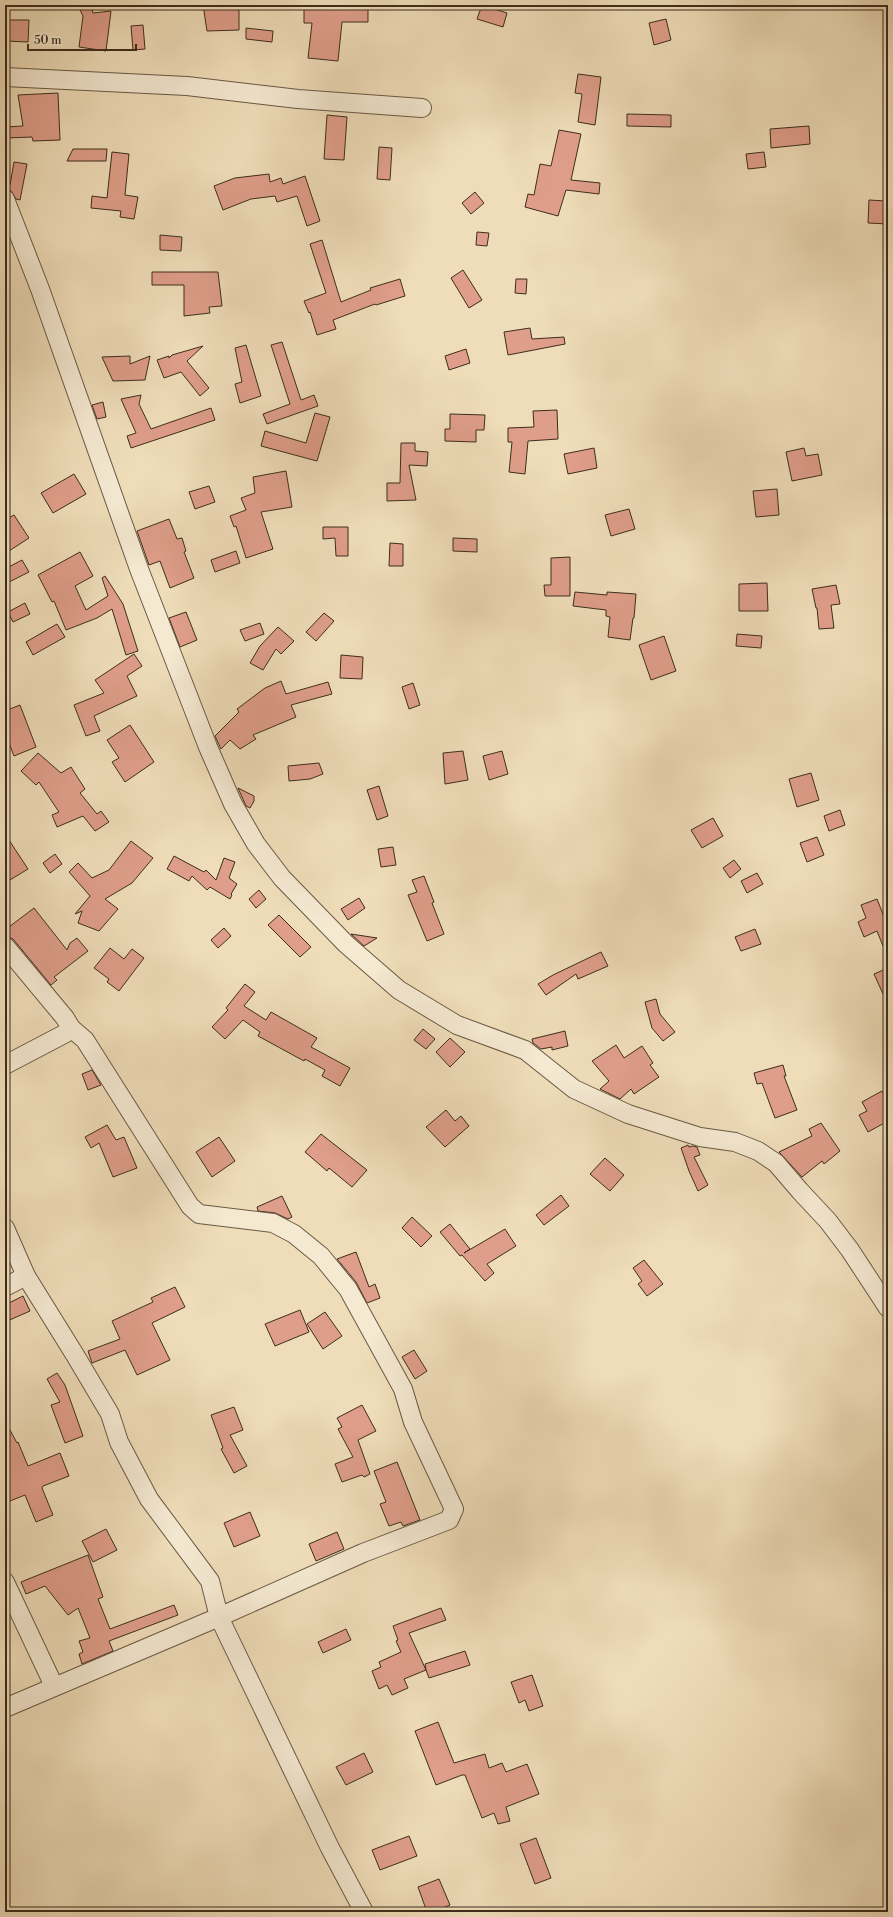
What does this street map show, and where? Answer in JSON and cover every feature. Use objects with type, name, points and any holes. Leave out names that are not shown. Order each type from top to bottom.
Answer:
[{"type":"street","points":[[5,77],[187,86],[298,100],[422,108]]},
{"type":"street","points":[[5,199],[40,288],[139,569],[208,747],[237,811],[256,844],[273,867],[346,944],[399,990],[457,1025],[525,1050],[574,1089],[628,1114],[700,1137],[735,1142],[758,1151],[776,1163],[828,1220],[850,1250],[888,1308]]},
{"type":"street","points":[[5,946],[65,1018],[71,1028],[85,1040],[190,1206],[199,1214],[273,1224],[294,1234],[321,1256],[348,1289],[403,1389],[413,1422],[454,1509],[449,1520],[363,1553],[219,1618],[54,1686],[5,1708]]},
{"type":"street","points":[[5,1065],[66,1033],[71,1028]]},
{"type":"street","points":[[5,1228],[26,1276],[110,1414],[119,1442],[149,1499],[210,1581],[219,1618],[330,1848],[364,1912]]},
{"type":"street","points":[[5,1286],[26,1276]]},
{"type":"street","points":[[5,1582],[54,1686]]},
{"type":"building","points":[[203,5],[239,5],[239,30],[207,31]]},
{"type":"building","points":[[368,5],[368,22],[342,22],[338,61],[308,58],[312,23],[304,23],[304,7]]},
{"type":"building","points":[[482,5],[507,13],[503,27],[477,19]]},
{"type":"building","points":[[91,6],[93,13],[111,11],[106,51],[79,47],[83,16],[80,10]]},
{"type":"building","points":[[666,19],[671,40],[654,45],[649,23]]},
{"type":"building","points":[[5,20],[29,20],[28,42],[5,41]]},
{"type":"building","points":[[143,25],[145,49],[133,50],[131,26]]},
{"type":"building","points":[[246,28],[273,31],[272,42],[246,39]]},
{"type":"building","points":[[578,74],[601,77],[595,125],[578,122],[582,94],[575,93]]},
{"type":"building","points":[[58,93],[60,140],[33,141],[32,137],[5,138],[5,127],[23,126],[18,95]]},
{"type":"building","points":[[627,114],[671,115],[671,127],[627,126]]},
{"type":"building","points":[[327,115],[347,117],[344,160],[324,159]]},
{"type":"building","points":[[809,126],[810,144],[771,148],[770,129]]},
{"type":"building","points":[[559,130],[581,134],[571,180],[600,183],[599,194],[566,190],[558,216],[525,207],[528,194],[534,195],[540,164],[551,166]]},
{"type":"building","points":[[379,147],[392,148],[390,180],[377,179]]},
{"type":"building","points":[[73,149],[107,149],[106,161],[67,161]]},
{"type":"building","points":[[112,152],[129,154],[125,195],[138,197],[134,219],[120,217],[121,211],[91,208],[92,196],[107,198]]},
{"type":"building","points":[[764,152],[766,167],[748,169],[746,154]]},
{"type":"building","points":[[14,162],[27,164],[20,200],[16,199],[11,191],[5,189],[5,184],[10,185]]},
{"type":"building","points":[[269,174],[270,182],[281,178],[283,184],[305,176],[320,221],[307,226],[297,196],[277,202],[275,196],[251,199],[223,210],[214,186],[235,178]]},
{"type":"building","points":[[475,192],[484,203],[471,214],[462,203]]},
{"type":"building","points":[[869,200],[886,201],[885,209],[888,209],[888,224],[868,223]]},
{"type":"building","points":[[477,232],[489,233],[487,246],[476,245]]},
{"type":"building","points":[[160,235],[182,237],[181,251],[160,250]]},
{"type":"building","points":[[322,240],[341,302],[371,290],[370,288],[400,279],[405,296],[376,305],[375,304],[333,320],[336,329],[317,335],[310,312],[309,313],[304,301],[326,293],[310,244]]},
{"type":"building","points":[[463,270],[482,300],[469,308],[451,278]]},
{"type":"building","points":[[152,272],[218,272],[222,306],[209,307],[210,313],[184,316],[184,285],[152,285]]},
{"type":"building","points":[[516,279],[527,279],[526,294],[515,293]]},
{"type":"building","points":[[530,328],[532,339],[564,337],[565,344],[508,355],[504,332]]},
{"type":"building","points":[[282,342],[301,400],[314,395],[318,406],[267,424],[263,414],[290,404],[271,345]]},
{"type":"building","points":[[246,345],[261,396],[240,403],[235,384],[242,382],[235,348]]},
{"type":"building","points":[[203,346],[187,361],[209,388],[200,396],[181,372],[164,378],[157,360],[169,356],[169,358],[172,355]]},
{"type":"building","points":[[466,349],[470,363],[449,370],[445,356]]},
{"type":"building","points":[[130,356],[130,364],[150,356],[145,380],[113,381],[102,357]]},
{"type":"building","points":[[141,395],[139,404],[151,429],[211,408],[215,420],[131,448],[127,436],[136,433],[121,399]]},
{"type":"building","points":[[103,402],[106,417],[97,419],[92,405]]},
{"type":"building","points":[[557,410],[558,439],[528,441],[525,474],[509,472],[512,442],[508,442],[508,428],[534,427],[533,411]]},
{"type":"building","points":[[315,413],[330,417],[317,461],[261,446],[265,431],[306,443]]},
{"type":"building","points":[[450,414],[485,415],[484,430],[476,430],[476,442],[445,441],[445,429],[450,429]]},
{"type":"building","points":[[401,443],[415,443],[415,451],[428,452],[427,466],[409,465],[416,500],[387,501],[387,483],[400,483]]},
{"type":"building","points":[[594,448],[597,468],[568,474],[564,454]]},
{"type":"building","points":[[804,448],[806,456],[818,454],[822,475],[792,481],[786,452]]},
{"type":"building","points":[[286,471],[292,507],[261,512],[273,549],[246,558],[236,526],[234,527],[230,516],[246,510],[241,498],[255,493],[253,477]]},
{"type":"building","points":[[74,474],[86,494],[53,513],[41,493]]},
{"type":"building","points":[[209,486],[215,502],[195,509],[189,492]]},
{"type":"building","points":[[777,489],[779,515],[756,517],[753,491]]},
{"type":"building","points":[[629,509],[635,529],[611,536],[605,515]]},
{"type":"building","points":[[14,515],[29,538],[9,551],[5,545],[5,520]]},
{"type":"building","points":[[169,519],[177,539],[182,538],[186,551],[184,552],[194,578],[170,588],[160,561],[149,565],[137,531]]},
{"type":"building","points":[[323,527],[348,527],[348,556],[336,556],[335,538],[323,539]]},
{"type":"building","points":[[453,538],[477,539],[477,552],[453,551]]},
{"type":"building","points":[[390,543],[403,544],[403,566],[389,566]]},
{"type":"building","points":[[236,551],[240,563],[215,572],[211,560]]},
{"type":"building","points":[[80,552],[93,576],[75,586],[86,610],[108,596],[102,578],[105,576],[123,604],[138,651],[126,655],[112,609],[97,618],[66,630],[54,601],[52,602],[38,575]]},
{"type":"building","points":[[570,557],[570,596],[545,596],[544,585],[551,585],[551,558]]},
{"type":"building","points":[[22,560],[29,572],[5,584],[5,569]]},
{"type":"building","points":[[767,583],[768,611],[739,611],[739,584]]},
{"type":"building","points":[[836,585],[840,604],[831,605],[834,628],[819,629],[817,608],[812,589]]},
{"type":"building","points":[[575,592],[607,595],[607,592],[636,594],[630,640],[608,637],[610,617],[606,616],[606,610],[573,606]]},
{"type":"building","points":[[25,603],[30,614],[13,622],[8,612]]},
{"type":"building","points":[[186,612],[197,640],[180,647],[169,618]]},
{"type":"building","points":[[324,613],[334,621],[316,641],[306,632]]},
{"type":"building","points":[[260,623],[264,634],[245,641],[240,630]]},
{"type":"building","points":[[57,624],[65,637],[33,655],[26,642]]},
{"type":"building","points":[[278,627],[294,641],[281,654],[276,649],[263,670],[250,663],[260,646]]},
{"type":"building","points":[[737,634],[762,636],[761,648],[736,646]]},
{"type":"building","points":[[664,636],[676,671],[651,680],[639,645]]},
{"type":"building","points":[[134,654],[142,666],[127,676],[137,696],[94,716],[100,731],[86,736],[74,705],[104,693],[95,680]]},
{"type":"building","points":[[341,655],[363,657],[362,679],[340,678]]},
{"type":"building","points":[[281,681],[286,694],[328,682],[332,694],[291,705],[296,717],[253,735],[256,739],[240,749],[230,740],[221,749],[215,736],[239,712],[237,709],[265,688]]},
{"type":"building","points":[[413,683],[420,705],[409,709],[402,687]]},
{"type":"building","points":[[20,705],[36,747],[14,756],[5,733],[5,711]]},
{"type":"building","points":[[130,725],[154,762],[125,782],[112,762],[119,758],[107,740]]},
{"type":"building","points":[[463,751],[468,780],[445,784],[443,753]]},
{"type":"building","points":[[502,751],[508,774],[489,780],[483,756]]},
{"type":"building","points":[[38,753],[61,773],[71,767],[85,789],[80,793],[97,814],[101,811],[109,822],[95,831],[83,816],[57,827],[52,815],[59,812],[39,782],[36,785],[21,771]]},
{"type":"building","points":[[319,763],[323,774],[310,779],[289,781],[288,766]]},
{"type":"building","points":[[811,773],[819,800],[797,807],[789,779]]},
{"type":"building","points":[[379,786],[388,816],[377,820],[367,790]]},
{"type":"building","points":[[238,788],[254,796],[254,801],[250,808],[246,806]]},
{"type":"building","points":[[840,810],[845,825],[829,831],[824,816]]},
{"type":"building","points":[[713,818],[723,836],[702,848],[691,830]]},
{"type":"building","points":[[5,834],[28,869],[5,883]]},
{"type":"building","points":[[817,837],[824,855],[807,862],[800,843]]},
{"type":"building","points":[[131,841],[153,858],[132,883],[105,899],[118,909],[99,931],[78,923],[82,911],[75,914],[90,896],[69,872],[78,863],[92,878],[109,870]]},
{"type":"building","points":[[393,847],[396,865],[381,867],[378,849]]},
{"type":"building","points":[[55,854],[62,864],[50,873],[43,863]]},
{"type":"building","points":[[174,856],[204,872],[206,870],[216,880],[224,858],[235,862],[229,878],[237,884],[231,894],[230,899],[210,887],[207,890],[192,876],[189,881],[167,869]]},
{"type":"building","points":[[734,860],[741,869],[730,878],[723,868]]},
{"type":"building","points":[[757,873],[763,884],[747,893],[741,881]]},
{"type":"building","points":[[424,876],[434,902],[432,903],[444,934],[427,941],[408,895],[417,892],[412,880]]},
{"type":"building","points":[[259,890],[266,899],[256,908],[249,899]]},
{"type":"building","points":[[359,898],[365,908],[348,920],[341,909]]},
{"type":"building","points":[[877,899],[888,927],[887,956],[877,931],[864,937],[858,922],[866,918],[861,905]]},
{"type":"building","points":[[34,908],[67,950],[70,943],[77,938],[88,951],[54,977],[57,980],[51,985],[13,939],[5,936],[5,930]]},
{"type":"building","points":[[279,915],[311,947],[300,957],[268,925]]},
{"type":"building","points":[[224,928],[231,936],[218,948],[211,940]]},
{"type":"building","points":[[755,929],[761,944],[741,951],[735,937]]},
{"type":"building","points":[[351,934],[377,938],[364,946]]},
{"type":"building","points":[[110,948],[124,959],[132,949],[144,958],[119,991],[107,982],[109,979],[94,968]]},
{"type":"building","points":[[601,952],[608,966],[578,979],[576,974],[546,995],[538,984],[553,975]]},
{"type":"building","points":[[888,968],[888,1005],[874,974]]},
{"type":"building","points":[[245,984],[255,992],[244,1006],[266,1020],[271,1012],[317,1038],[311,1047],[350,1068],[340,1086],[322,1076],[325,1070],[305,1059],[304,1061],[258,1036],[260,1032],[243,1020],[225,1039],[212,1027],[228,1010],[226,1008]]},
{"type":"building","points":[[656,999],[660,1014],[675,1032],[663,1041],[652,1028],[645,1002]]},
{"type":"building","points":[[423,1029],[435,1039],[426,1049],[414,1040]]},
{"type":"building","points":[[565,1031],[568,1046],[552,1050],[552,1047],[541,1049],[533,1043],[532,1039]]},
{"type":"building","points":[[450,1038],[465,1052],[450,1067],[436,1052]]},
{"type":"building","points":[[616,1045],[624,1058],[642,1046],[653,1063],[650,1065],[659,1077],[634,1094],[631,1089],[620,1099],[600,1089],[609,1081],[592,1061]]},
{"type":"building","points":[[783,1065],[786,1076],[784,1076],[797,1110],[775,1118],[762,1083],[757,1084],[754,1073]]},
{"type":"building","points":[[92,1070],[101,1085],[88,1090],[82,1074]]},
{"type":"building","points":[[882,1091],[888,1102],[888,1121],[868,1132],[859,1115],[867,1111],[862,1102]]},
{"type":"building","points":[[446,1110],[455,1121],[461,1116],[469,1126],[445,1147],[426,1127]]},
{"type":"building","points":[[821,1123],[840,1151],[824,1164],[822,1161],[802,1177],[779,1152],[812,1136],[809,1129]]},
{"type":"building","points":[[107,1125],[116,1140],[124,1137],[137,1168],[113,1177],[99,1143],[91,1148],[85,1137]]},
{"type":"building","points":[[321,1134],[367,1170],[352,1187],[329,1168],[327,1171],[305,1152]]},
{"type":"building","points":[[219,1137],[235,1161],[212,1177],[196,1152]]},
{"type":"building","points":[[688,1145],[689,1147],[697,1147],[700,1155],[694,1157],[708,1185],[698,1191],[681,1148]]},
{"type":"building","points":[[605,1158],[624,1175],[610,1191],[590,1174]]},
{"type":"building","points":[[561,1195],[569,1206],[544,1225],[536,1215]]},
{"type":"building","points":[[282,1196],[292,1217],[288,1219],[275,1213],[258,1211],[257,1207]]},
{"type":"building","points":[[412,1217],[432,1236],[421,1247],[402,1228]]},
{"type":"building","points":[[450,1224],[470,1249],[464,1253],[505,1229],[516,1246],[487,1264],[494,1273],[485,1281],[462,1255],[460,1256],[440,1232]]},
{"type":"building","points":[[356,1252],[369,1287],[375,1284],[380,1298],[367,1303],[356,1282],[337,1259]]},
{"type":"building","points":[[644,1260],[663,1284],[647,1296],[638,1284],[642,1281],[633,1268]]},
{"type":"building","points":[[175,1287],[185,1307],[152,1323],[170,1360],[137,1375],[125,1350],[92,1363],[88,1351],[120,1339],[112,1321],[153,1302],[151,1298]]},
{"type":"building","points":[[23,1296],[30,1311],[5,1322],[5,1305]]},
{"type":"building","points":[[300,1310],[309,1332],[275,1346],[265,1324]]},
{"type":"building","points":[[325,1312],[342,1336],[323,1349],[307,1324]]},
{"type":"building","points":[[414,1350],[427,1371],[415,1379],[402,1357]]},
{"type":"building","points":[[57,1373],[65,1385],[83,1436],[65,1443],[51,1405],[60,1402],[47,1379]]},
{"type":"building","points":[[362,1405],[376,1431],[358,1440],[370,1474],[364,1477],[362,1475],[342,1482],[335,1464],[353,1457],[338,1429],[342,1427],[337,1418]]},
{"type":"building","points":[[234,1407],[243,1430],[230,1435],[247,1466],[234,1473],[221,1449],[223,1448],[211,1415]]},
{"type":"building","points":[[5,1421],[17,1443],[18,1442],[28,1466],[60,1453],[69,1476],[43,1486],[42,1488],[53,1515],[36,1522],[25,1495],[5,1503]]},
{"type":"building","points":[[397,1462],[420,1520],[403,1526],[401,1522],[389,1526],[380,1504],[386,1502],[374,1471]]},
{"type":"building","points":[[250,1512],[260,1536],[234,1547],[224,1523]]},
{"type":"building","points":[[106,1529],[117,1550],[93,1562],[82,1541]]},
{"type":"building","points":[[337,1532],[344,1549],[316,1561],[309,1544]]},
{"type":"building","points":[[88,1555],[103,1597],[98,1599],[110,1629],[174,1605],[178,1615],[109,1641],[113,1651],[82,1664],[79,1654],[83,1652],[79,1641],[90,1638],[78,1608],[68,1615],[45,1586],[26,1594],[21,1582]]},
{"type":"building","points":[[441,1608],[446,1620],[409,1633],[426,1670],[404,1679],[408,1688],[392,1695],[387,1685],[379,1689],[372,1671],[381,1667],[379,1662],[401,1652],[396,1641],[398,1640],[393,1626]]},
{"type":"building","points":[[346,1629],[351,1640],[323,1653],[318,1642]]},
{"type":"building","points":[[465,1651],[470,1665],[429,1678],[425,1664]]},
{"type":"building","points":[[532,1675],[543,1706],[529,1711],[525,1700],[519,1703],[511,1682]]},
{"type":"building","points":[[438,1722],[454,1763],[485,1754],[489,1768],[502,1763],[506,1772],[527,1764],[539,1794],[506,1807],[510,1821],[498,1824],[494,1813],[482,1818],[465,1775],[436,1785],[415,1731]]},
{"type":"building","points":[[364,1753],[373,1772],[346,1785],[336,1767]]},
{"type":"building","points":[[409,1836],[417,1856],[380,1870],[372,1850]]},
{"type":"building","points":[[536,1838],[551,1878],[535,1884],[520,1844]]},
{"type":"building","points":[[439,1879],[450,1905],[433,1912],[427,1912],[418,1887]]}]
